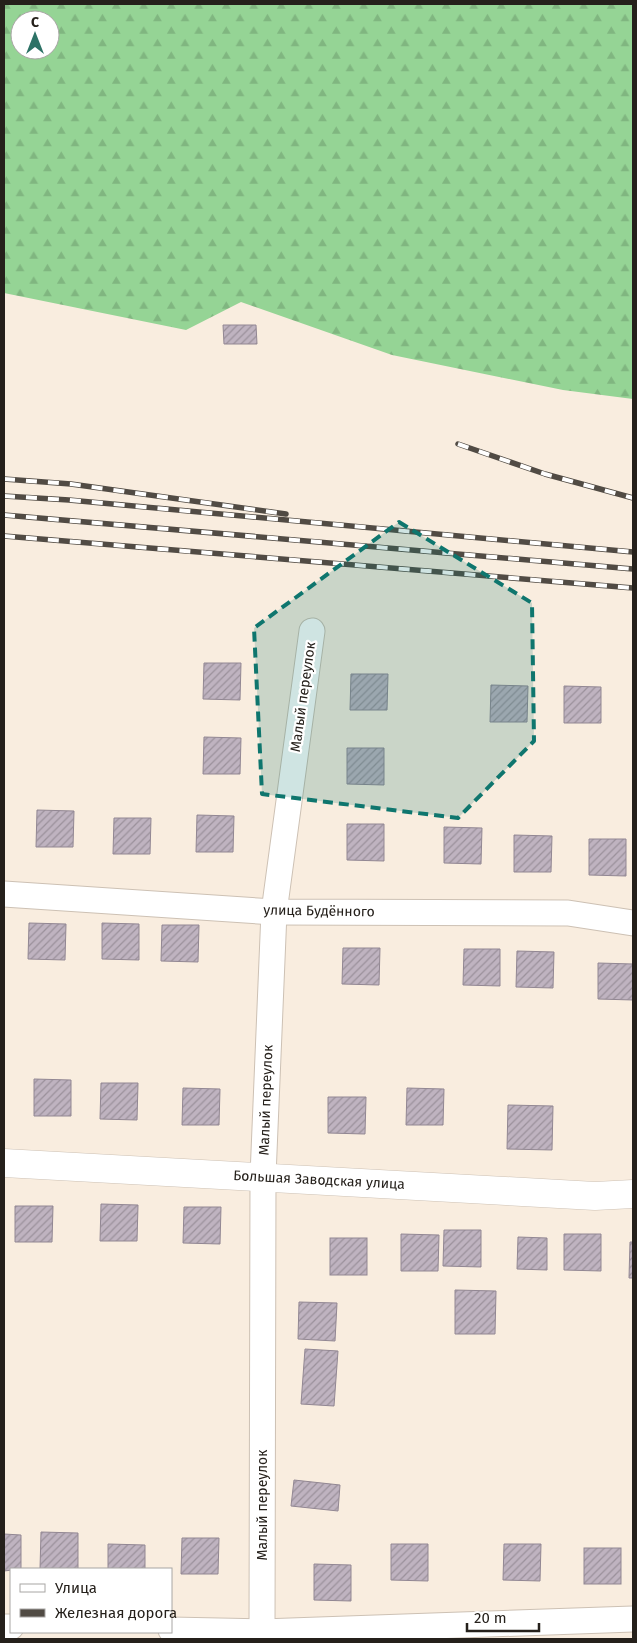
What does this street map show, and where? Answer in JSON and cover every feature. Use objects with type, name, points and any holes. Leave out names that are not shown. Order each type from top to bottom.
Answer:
[{"type":"street","name":"Малый переулок","points":[[262,1632],[264,1176],[274,912],[312,632]]},
{"type":"street","name":"улица Будённого","points":[[4,894],[274,912],[568,913],[633,923]]},
{"type":"street","name":"Большая Заводская улица","points":[[4,1163],[264,1176],[595,1196],[633,1194]]},
{"type":"street","points":[[172,1630],[262,1632],[633,1619]]},
{"type":"highlighted area","points":[[399,522],[532,603],[534,741],[458,818],[262,794],[254,628]]},
{"type":"green space","points":[[4,4],[633,4],[633,399],[563,390],[392,355],[241,302],[186,330],[4,293]]},
{"type":"building","points":[[223,325],[256,325],[257,344],[224,344]]},
{"type":"building","points":[[204,663],[241,663],[240,700],[203,699]]},
{"type":"building","points":[[351,674],[388,674],[387,710],[350,710]]},
{"type":"building","points":[[491,685],[528,686],[527,722],[490,722]]},
{"type":"building","points":[[564,686],[601,687],[601,723],[564,723]]},
{"type":"building","points":[[204,737],[241,738],[240,774],[203,774]]},
{"type":"building","points":[[347,748],[384,748],[384,785],[347,784]]},
{"type":"building","points":[[37,810],[74,811],[73,847],[36,847]]},
{"type":"building","points":[[197,815],[234,816],[233,852],[196,852]]},
{"type":"building","points":[[114,818],[151,818],[150,854],[113,854]]},
{"type":"building","points":[[347,824],[384,824],[384,861],[347,860]]},
{"type":"building","points":[[444,827],[482,828],[481,864],[444,863]]},
{"type":"building","points":[[514,835],[552,836],[551,872],[514,872]]},
{"type":"building","points":[[589,839],[626,839],[626,876],[589,875]]},
{"type":"building","points":[[29,923],[66,924],[65,960],[28,959]]},
{"type":"building","points":[[102,923],[139,924],[139,960],[102,959]]},
{"type":"building","points":[[162,925],[199,925],[198,962],[161,961]]},
{"type":"building","points":[[343,948],[380,948],[379,985],[342,984]]},
{"type":"building","points":[[464,949],[500,949],[500,986],[463,985]]},
{"type":"building","points":[[517,951],[554,952],[553,988],[516,987]]},
{"type":"building","points":[[598,963],[633,964],[633,1000],[598,999]]},
{"type":"building","points":[[34,1079],[71,1080],[71,1116],[34,1116]]},
{"type":"building","points":[[101,1083],[138,1083],[137,1120],[100,1119]]},
{"type":"building","points":[[183,1088],[220,1089],[219,1125],[182,1125]]},
{"type":"building","points":[[407,1088],[444,1089],[443,1125],[406,1125]]},
{"type":"building","points":[[328,1097],[366,1097],[365,1134],[328,1133]]},
{"type":"building","points":[[508,1105],[553,1106],[552,1150],[507,1149]]},
{"type":"building","points":[[101,1204],[138,1205],[137,1241],[100,1241]]},
{"type":"building","points":[[15,1206],[53,1206],[52,1242],[15,1242]]},
{"type":"building","points":[[184,1207],[221,1207],[220,1244],[183,1243]]},
{"type":"building","points":[[444,1230],[481,1230],[481,1267],[443,1266]]},
{"type":"building","points":[[401,1234],[439,1235],[438,1271],[401,1271]]},
{"type":"building","points":[[564,1234],[601,1234],[601,1271],[564,1270]]},
{"type":"building","points":[[518,1237],[547,1238],[547,1270],[517,1269]]},
{"type":"building","points":[[330,1238],[367,1238],[367,1275],[330,1275]]},
{"type":"building","points":[[630,1242],[633,1242],[633,1278],[629,1278]]},
{"type":"building","points":[[455,1290],[496,1291],[495,1334],[455,1334]]},
{"type":"building","points":[[299,1302],[337,1303],[335,1341],[298,1339]]},
{"type":"building","points":[[305,1349],[338,1351],[334,1406],[301,1404]]},
{"type":"building","points":[[294,1480],[340,1485],[338,1511],[291,1506]]},
{"type":"building","points":[[41,1532],[78,1533],[78,1568],[40,1568]]},
{"type":"building","points":[[4,1534],[21,1535],[21,1568],[10,1568],[10,1570],[4,1571]]},
{"type":"building","points":[[182,1538],[219,1538],[218,1574],[181,1574]]},
{"type":"building","points":[[108,1544],[145,1545],[145,1568],[108,1568]]},
{"type":"building","points":[[391,1544],[428,1544],[428,1581],[391,1580]]},
{"type":"building","points":[[504,1544],[541,1544],[540,1581],[503,1580]]},
{"type":"building","points":[[584,1548],[621,1548],[621,1584],[584,1584]]},
{"type":"building","points":[[314,1564],[351,1565],[351,1601],[314,1600]]},
{"type":"railway","points":[[458,444],[545,474],[633,498]]},
{"type":"railway","points":[[4,479],[71,484],[286,514]]},
{"type":"railway","points":[[4,496],[69,500],[633,552]]},
{"type":"railway","points":[[4,515],[633,569]]},
{"type":"railway","points":[[4,536],[633,588]]}]
